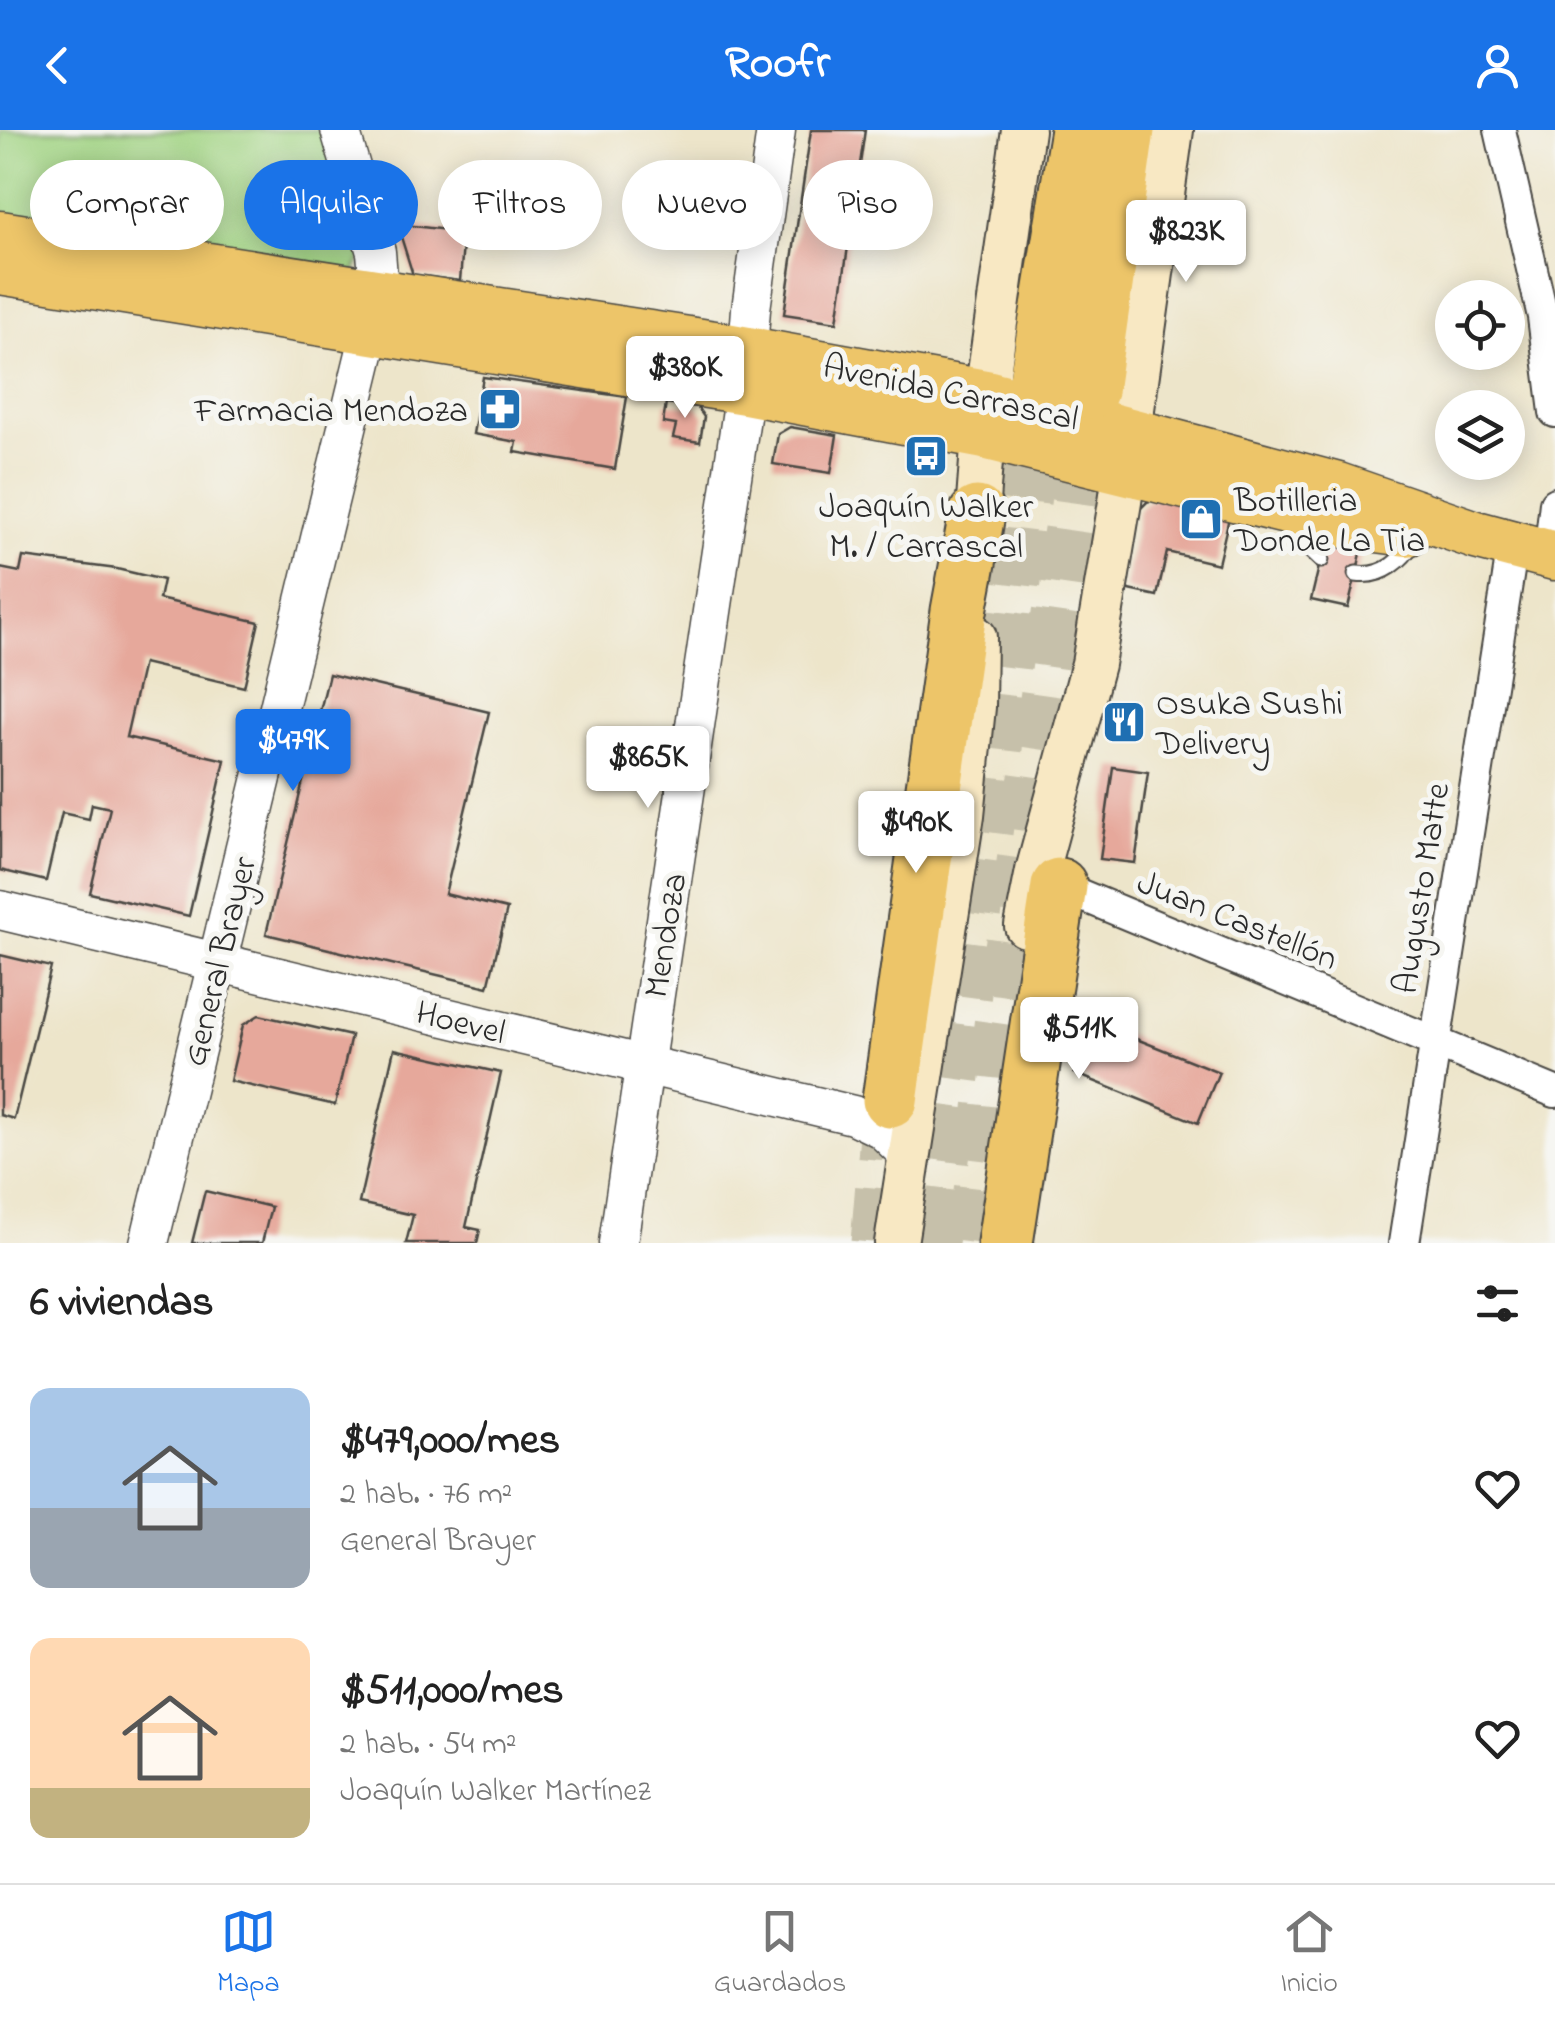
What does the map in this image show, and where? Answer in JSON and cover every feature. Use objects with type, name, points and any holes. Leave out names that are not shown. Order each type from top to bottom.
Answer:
[{"type":"highway","points":[[1002,403],[1078,130]]},
{"type":"highway","points":[[1090,392],[1127,130]]},
{"type":"highway","points":[[890,1100],[959,612],[977,514]]},
{"type":"highway","points":[[1005,1243],[1080,894]]},
{"type":"main road","points":[[896,1243],[972,744],[977,514],[1002,403],[1023,130]]},
{"type":"main road","points":[[1080,894],[1094,664],[1172,130]]},
{"type":"main road","name":"Avenida Carrascal","points":[[0,235],[374,312]]},
{"type":"main road","name":"Avenida Carrascal","points":[[0,270],[374,312],[746,370],[1002,403],[1297,513],[1384,530],[1523,548]]},
{"type":"main road","name":"Avenida Carrascal","points":[[1127,449],[1338,487],[1523,548]]},
{"type":"main road","points":[[980,1243],[1032,896],[1094,664]]},
{"type":"street","name":"General Brayer","points":[[149,1243],[374,312],[376,252],[340,130]]},
{"type":"street","name":"Mendoza","points":[[618,1243],[746,370],[776,130]]},
{"type":"street","points":[[1500,130],[1543,317],[1555,412]]},
{"type":"street","name":"Augusto Matte","points":[[1404,1243],[1434,1042],[1523,548],[1555,503]]},
{"type":"street","points":[[1026,1243],[1065,969],[1078,929],[1080,894]]},
{"type":"street","name":"Juan Castellón","points":[[1080,894],[1555,1092]]},
{"type":"street","name":"Hoevel","points":[[0,910],[860,1117],[882,1129],[909,1155]]},
{"type":"lane","points":[[1297,513],[1307,547],[1321,560]]},
{"type":"lane","points":[[1356,574],[1368,576],[1401,562],[1420,533]]},
{"type":"green space","points":[[0,130],[328,130],[337,160],[244,160],[244,250],[364,253],[353,274],[212,250],[224,250],[224,160],[30,160],[30,219],[0,214]]},
{"type":"building","points":[[811,130],[865,130],[861,160],[807,160]]},
{"type":"building","points":[[803,185],[803,250],[848,250],[837,322],[784,314]]},
{"type":"building","points":[[418,227],[438,229],[438,250],[463,250],[460,281],[413,275],[405,250],[418,250]]},
{"type":"building","points":[[483,377],[627,397],[615,469],[515,452],[517,442],[473,434]]},
{"type":"building","points":[[666,403],[697,407],[704,417],[700,442],[673,438],[676,425],[663,423]]},
{"type":"building","points":[[790,427],[837,435],[831,473],[773,464],[778,434]]},
{"type":"building","points":[[1164,494],[1231,509],[1218,564],[1167,552],[1157,596],[1125,589],[1139,510]]},
{"type":"building","points":[[1327,533],[1364,541],[1348,608],[1311,600]]},
{"type":"building","points":[[23,557],[117,569],[163,580],[159,599],[259,622],[244,687],[143,663],[126,737],[225,760],[189,916],[90,893],[110,808],[92,804],[89,819],[62,813],[46,881],[0,870],[0,568],[20,572]]},
{"type":"building","points":[[329,674],[489,712],[445,894],[507,909],[488,987],[266,934]]},
{"type":"building","points":[[1113,767],[1148,772],[1135,863],[1100,859]]},
{"type":"building","points":[[0,955],[51,967],[14,1119],[0,1115]]},
{"type":"building","points":[[259,1015],[351,1036],[335,1105],[230,1081],[243,1025]]},
{"type":"building","points":[[1094,1022],[1219,1072],[1198,1123],[1074,1073]]},
{"type":"building","points":[[394,1049],[501,1073],[466,1227],[480,1230],[477,1243],[406,1243],[413,1215],[359,1203]]},
{"type":"building","points":[[205,1191],[271,1207],[262,1243],[192,1243]]},
{"type":"tunnel","points":[[931,1243],[987,818],[1035,398]]},
{"type":"tunnel","points":[[975,1243],[1001,1026],[1088,409]]},
{"type":"tunnel","points":[[878,1243],[890,1100]]},
{"type":"place","name":"Farmacia Mendoza","points":[[500,409]]},
{"type":"place","name":"Joaquín Walker M. / Carrascal","points":[[926,456]]},
{"type":"place","name":"Botilleria Donde La Tia","points":[[1201,519]]},
{"type":"place","name":"Osuka Sushi Delivery","points":[[1124,722]]}]
